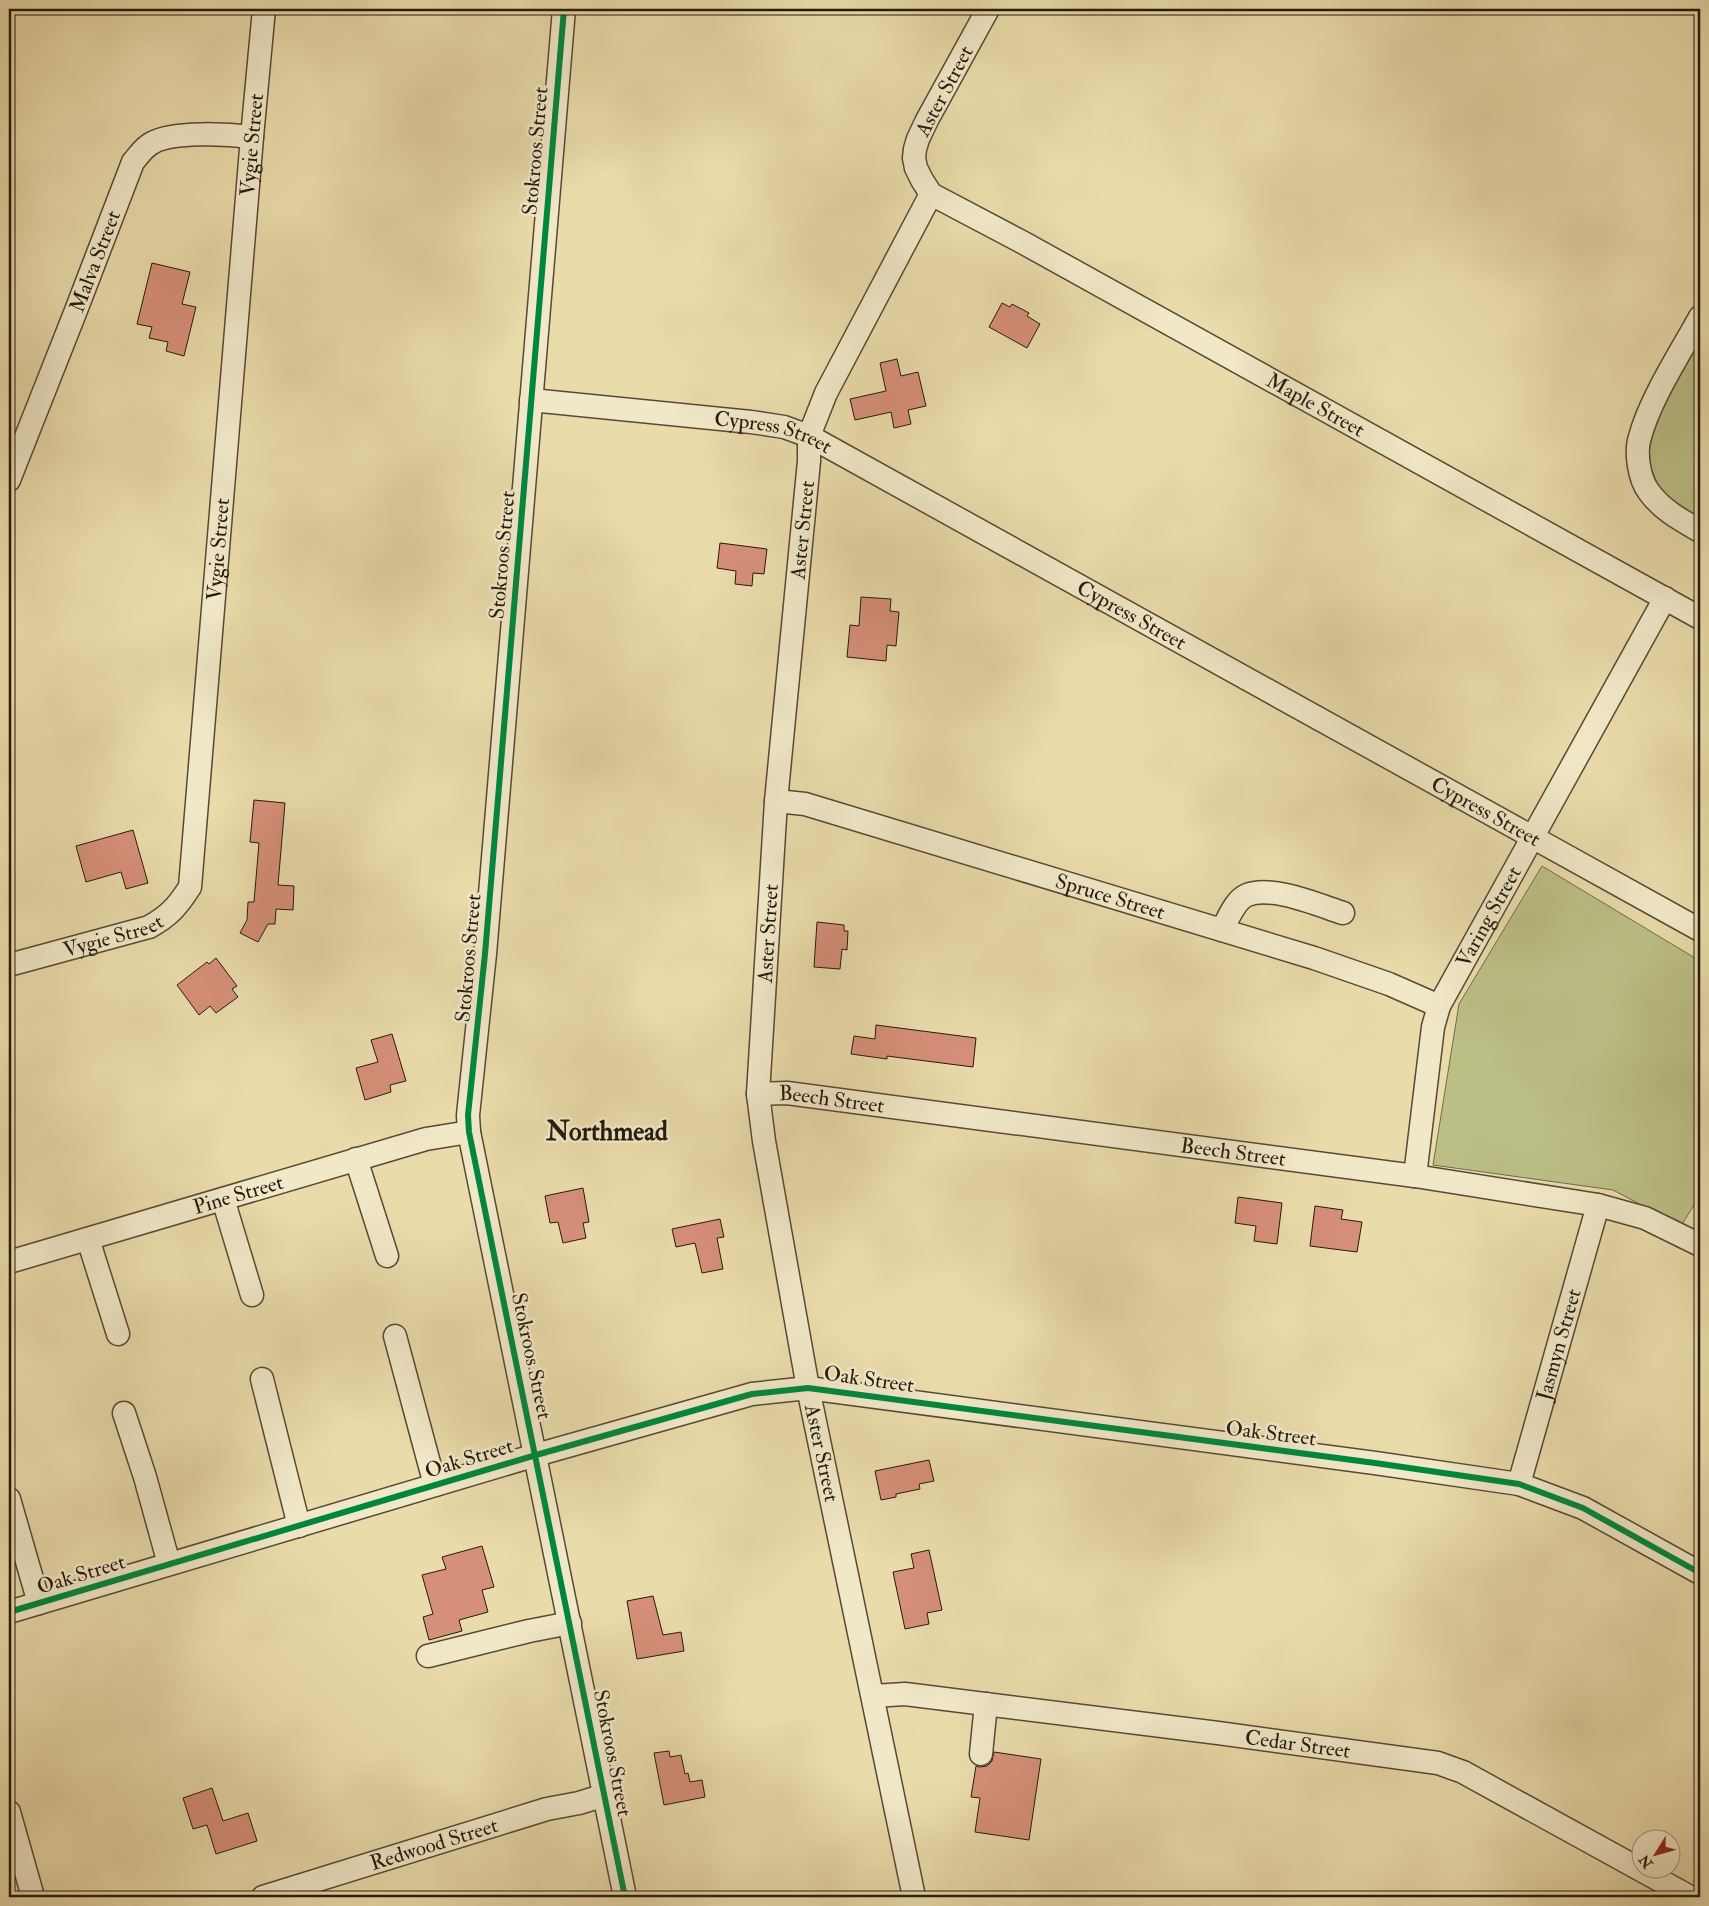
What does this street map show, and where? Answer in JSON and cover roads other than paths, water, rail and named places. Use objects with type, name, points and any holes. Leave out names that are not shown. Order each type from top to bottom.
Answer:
[{"type":"street","name":"Vygie Street","points":[[9,965],[149,927],[178,907],[190,887],[264,9]]},
{"type":"street","name":"Stokroos Street","points":[[564,9],[485,954],[468,1115],[469,1132],[625,1897]]},
{"type":"street","name":"Aster Street","points":[[914,1897],[808,1388],[764,1141],[758,1094],[776,801],[809,461],[809,436],[826,393],[931,194],[916,168],[914,149],[937,101],[988,9]]},
{"type":"street","name":"Malva Street","points":[[9,480],[133,162],[144,148],[166,138],[230,134],[252,137]]},
{"type":"street","name":"Maple Street","points":[[931,194],[1022,242],[1700,618]]},
{"type":"street","points":[[1700,317],[1651,407],[1639,438],[1639,468],[1648,491],[1667,512],[1700,531]]},
{"type":"street","name":"Cypress Street","points":[[531,400],[751,422],[784,427],[809,436],[1700,930]]},
{"type":"street","name":"Varing Street","points":[[1415,1176],[1433,1026],[1439,1006],[1665,598]]},
{"type":"street","name":"Spruce Street","points":[[776,801],[805,804],[1314,958],[1389,984],[1439,1006]]},
{"type":"street","points":[[1222,930],[1232,912],[1243,898],[1247,895],[1262,892],[1288,896],[1342,912]]},
{"type":"street","name":"Beech Street","points":[[758,1094],[786,1093],[1415,1176],[1598,1205],[1646,1218],[1700,1245]]},
{"type":"street","name":"Pine Street","points":[[9,1262],[426,1139],[469,1132]]},
{"type":"street","points":[[356,1159],[388,1256]]},
{"type":"street","points":[[223,1199],[252,1295]]},
{"type":"street","name":"Jasmyn Street","points":[[1519,1484],[1598,1205]]},
{"type":"street","points":[[88,1239],[118,1334]]},
{"type":"street","points":[[395,1336],[435,1485]]},
{"type":"street","points":[[262,1379],[299,1526]]},
{"type":"street","name":"Oak Street","points":[[9,1612],[536,1455],[752,1394],[808,1388],[1375,1463],[1519,1484],[1583,1508],[1700,1573]]},
{"type":"street","points":[[124,1413],[145,1477],[169,1564]]},
{"type":"street","points":[[9,1499],[39,1603]]},
{"type":"street","points":[[428,1656],[570,1623]]},
{"type":"street","name":"Cedar Street","points":[[873,1696],[905,1694],[1218,1733],[1438,1763],[1463,1772],[1690,1897]]},
{"type":"street","points":[[981,1754],[986,1704]]},
{"type":"street","name":"Redwood Street","points":[[262,1897],[330,1888],[547,1809],[579,1803],[605,1795]]},
{"type":"street","points":[[9,1812],[33,1897]]},
{"type":"district","name":"Northmead","points":[[607,1131]]}]
